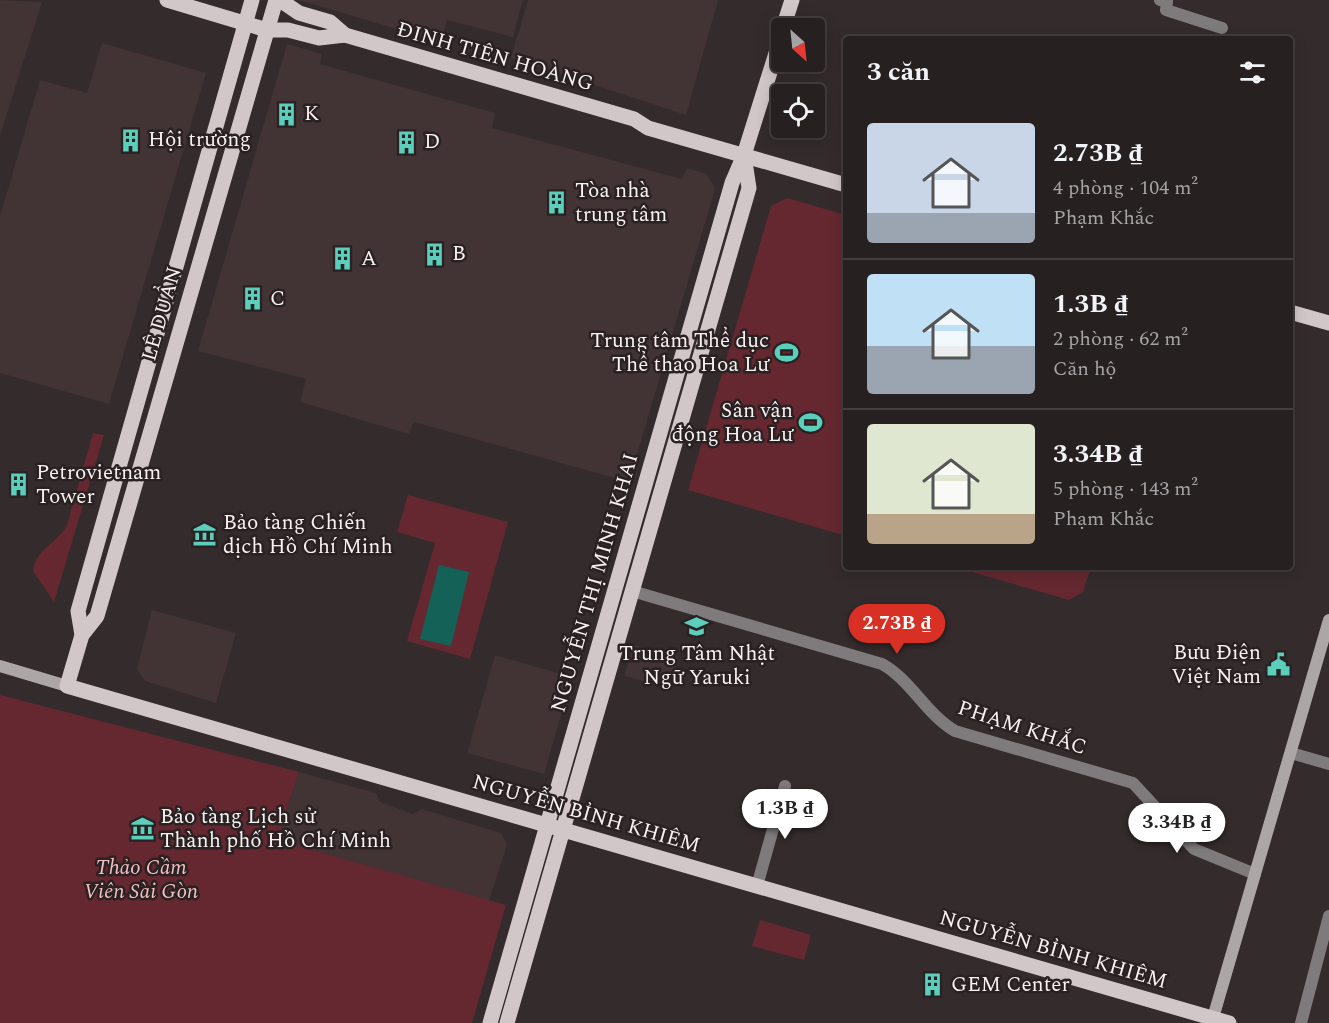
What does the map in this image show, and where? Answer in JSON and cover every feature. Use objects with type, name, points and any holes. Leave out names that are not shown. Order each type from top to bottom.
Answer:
[{"type":"main road","name":"ĐINH TIÊN HOÀNG","points":[[167,0],[267,30],[288,30],[319,38],[345,34]]},
{"type":"main road","name":"LÊ DUẨN","points":[[82,636],[78,611],[252,0]]},
{"type":"main road","name":"ĐINH TIÊN HOÀNG","points":[[278,0],[299,13],[330,21],[345,34],[634,119],[649,118],[843,184]]},
{"type":"main road","name":"LÊ DUẨN","points":[[67,686],[82,636],[97,616],[267,30],[278,0]]},
{"type":"main road","points":[[786,18],[792,0]]},
{"type":"main road","name":"NGUYỄN THỊ MINH KHAI","points":[[490,1023],[732,183],[745,152],[771,69]]},
{"type":"main road","name":"NGUYỄN THỊ MINH KHAI","points":[[507,1023],[749,188],[745,152]]},
{"type":"main road","points":[[1293,313],[1329,323]]},
{"type":"main road","points":[[156,336],[176,342]]},
{"type":"main road","points":[[678,369],[694,374]]},
{"type":"main road","points":[[642,495],[658,500]]},
{"type":"main road","points":[[616,587],[632,591]]},
{"type":"main road","points":[[1213,1018],[1329,621]]},
{"type":"main road","name":"NGUYỄN BỈNH KHIÊM","points":[[0,666],[1229,1023]]},
{"type":"main road","points":[[589,680],[605,685]]},
{"type":"street","points":[[1160,0],[1167,2],[1166,10],[1222,28]]},
{"type":"street","name":"PHẠM KHẮC","points":[[632,591],[882,664],[899,676],[944,725],[955,731],[1133,783],[1194,849],[1255,874]]},
{"type":"street","points":[[1291,753],[1329,764]]},
{"type":"street","points":[[757,886],[785,786]]},
{"type":"street","points":[[1301,1023],[1329,916]]},
{"type":"shaded area","points":[[0,0],[42,2],[0,136]]},
{"type":"shaded area","points":[[298,0],[523,0],[513,37],[447,20],[441,42]]},
{"type":"shaded area","points":[[528,0],[718,0],[686,115],[511,58]]},
{"type":"shaded area","points":[[102,43],[206,73],[109,404],[0,373],[0,216],[40,80],[87,93]]},
{"type":"shaded area","points":[[287,44],[322,54],[320,64],[495,113],[492,128],[682,179],[687,168],[707,174],[715,189],[629,482],[414,422],[409,434],[300,402],[306,379],[198,351]]},
{"type":"shaded area","points":[[439,565],[469,572],[451,646],[420,639]]},
{"type":"shaded area","points":[[152,610],[236,633],[216,703],[145,681],[137,669]]},
{"type":"shaded area","points":[[633,645],[678,656],[670,688],[624,676]]},
{"type":"shaded area","points":[[495,655],[572,677],[544,774],[467,753]]},
{"type":"shaded area","points":[[299,772],[376,793],[380,802],[413,814],[422,809],[501,833],[507,845],[489,901],[277,840]]},
{"type":"green space","name":"Trung tâm Thể dục Thể thao Hoa Lư","points":[[787,198],[843,214],[843,535],[688,490],[771,206]]},
{"type":"green space","points":[[93,433],[104,435],[54,602],[33,571],[38,557],[67,525]]},
{"type":"green space","points":[[408,495],[508,522],[470,659],[407,641],[435,543],[397,532]]},
{"type":"green space","points":[[964,570],[1090,570],[1083,592],[1069,600]]},
{"type":"green space","name":"Thảo Cầm Viên Sài Gòn","points":[[0,695],[299,772],[277,840],[506,905],[472,1023],[0,1023]]},
{"type":"green space","points":[[760,920],[811,935],[804,960],[752,946]]},
{"type":"place","name":"K","points":[[286,114]]},
{"type":"place","name":"Hội trường","points":[[130,140]]},
{"type":"place","name":"D","points":[[406,142]]},
{"type":"place","name":"Tòa nhà trung tâm","points":[[557,203]]},
{"type":"place","name":"B","points":[[434,254]]},
{"type":"place","name":"A","points":[[343,259]]},
{"type":"place","name":"C","points":[[252,299]]},
{"type":"place","name":"Trung tâm Thể dục Thể thao Hoa Lư","points":[[787,353]]},
{"type":"place","name":"Sân vận động Hoa Lư","points":[[811,423]]},
{"type":"place","name":"Petrovietnam Tower","points":[[18,485]]},
{"type":"place","name":"Bảo tàng Chiến dịch Hồ Chí Minh","points":[[205,535]]},
{"type":"place","name":"Trung Tâm Nhật Ngữ Yaruki","points":[[697,626]]},
{"type":"place","name":"Bưu Điện Việt Nam","points":[[1279,665]]},
{"type":"place","name":"Bảo tàng Lịch sử Thành phố Hồ Chí Minh","points":[[142,829]]},
{"type":"place","name":"GEM Center","points":[[933,985]]}]
